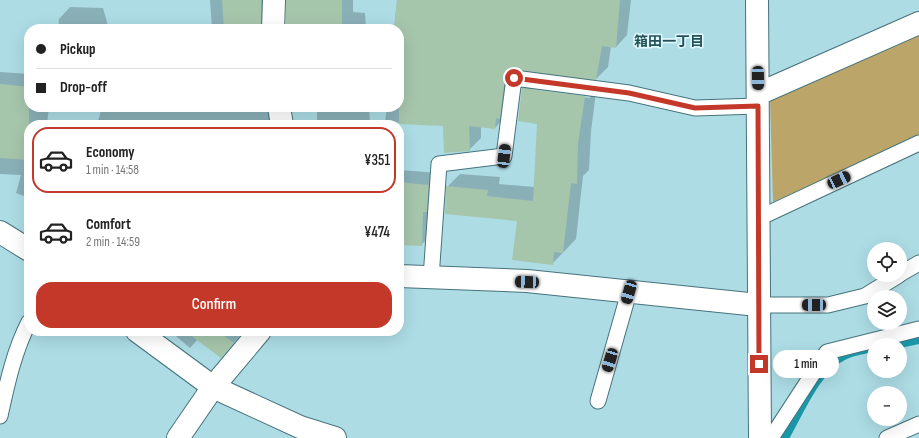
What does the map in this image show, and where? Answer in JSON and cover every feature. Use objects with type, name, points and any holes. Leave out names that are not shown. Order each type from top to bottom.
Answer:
[{"type":"street","points":[[273,24],[274,0]]},
{"type":"street","points":[[757,0],[760,438]]},
{"type":"street","points":[[758,100],[919,24]]},
{"type":"street","points":[[0,232],[24,247]]},
{"type":"street","points":[[404,276],[527,282],[758,305]]},
{"type":"street","points":[[144,336],[213,387],[300,427],[335,438]]},
{"type":"street","points":[[178,438],[251,336]]},
{"type":"lane","points":[[431,278],[439,164],[504,156],[514,78],[629,93],[695,108],[758,100]]},
{"type":"lane","points":[[759,218],[919,142]]},
{"type":"lane","points":[[907,271],[919,263]]},
{"type":"lane","points":[[758,305],[828,305],[865,296],[888,282]]},
{"type":"lane","points":[[598,401],[629,292]]},
{"type":"lane","points":[[771,438],[827,352],[919,329]]},
{"type":"lane","points":[[0,416],[14,359],[24,333]]},
{"type":"lane","points":[[887,438],[919,424]]},
{"type":"shaded area","points":[[919,34],[919,135],[773,202],[770,99]]},
{"type":"building","points":[[222,0],[261,0],[261,24],[224,24]]},
{"type":"building","points":[[286,0],[342,0],[342,24],[286,24]]},
{"type":"building","points":[[397,0],[620,0],[616,48],[602,46],[596,80],[510,70],[505,77],[500,119],[496,118],[495,129],[469,126],[470,151],[444,153],[443,126],[404,124],[404,120],[399,120],[399,112],[404,112],[404,24],[395,24]]},
{"type":"building","points":[[0,84],[24,86],[24,112],[29,112],[29,120],[24,120],[24,160],[0,158]]},
{"type":"building","points":[[522,88],[585,96],[578,144],[577,184],[571,183],[563,253],[554,252],[553,265],[512,260],[517,221],[445,214],[446,186],[488,190],[487,196],[533,201],[537,124],[518,121]]},
{"type":"building","points":[[404,182],[429,185],[427,212],[423,212],[422,246],[404,245]]},
{"type":"building","points":[[192,336],[225,336],[234,343],[221,358]]},
{"type":"waterway","points":[[907,342],[919,340]]},
{"type":"waterway","points":[[785,438],[817,381],[834,362],[848,354],[867,349]]},
{"type":"district","name":"箱田一丁目","points":[[669,41]]},
{"type":"route","points":[[514,78],[629,93],[695,108],[758,106],[759,364]]}]
